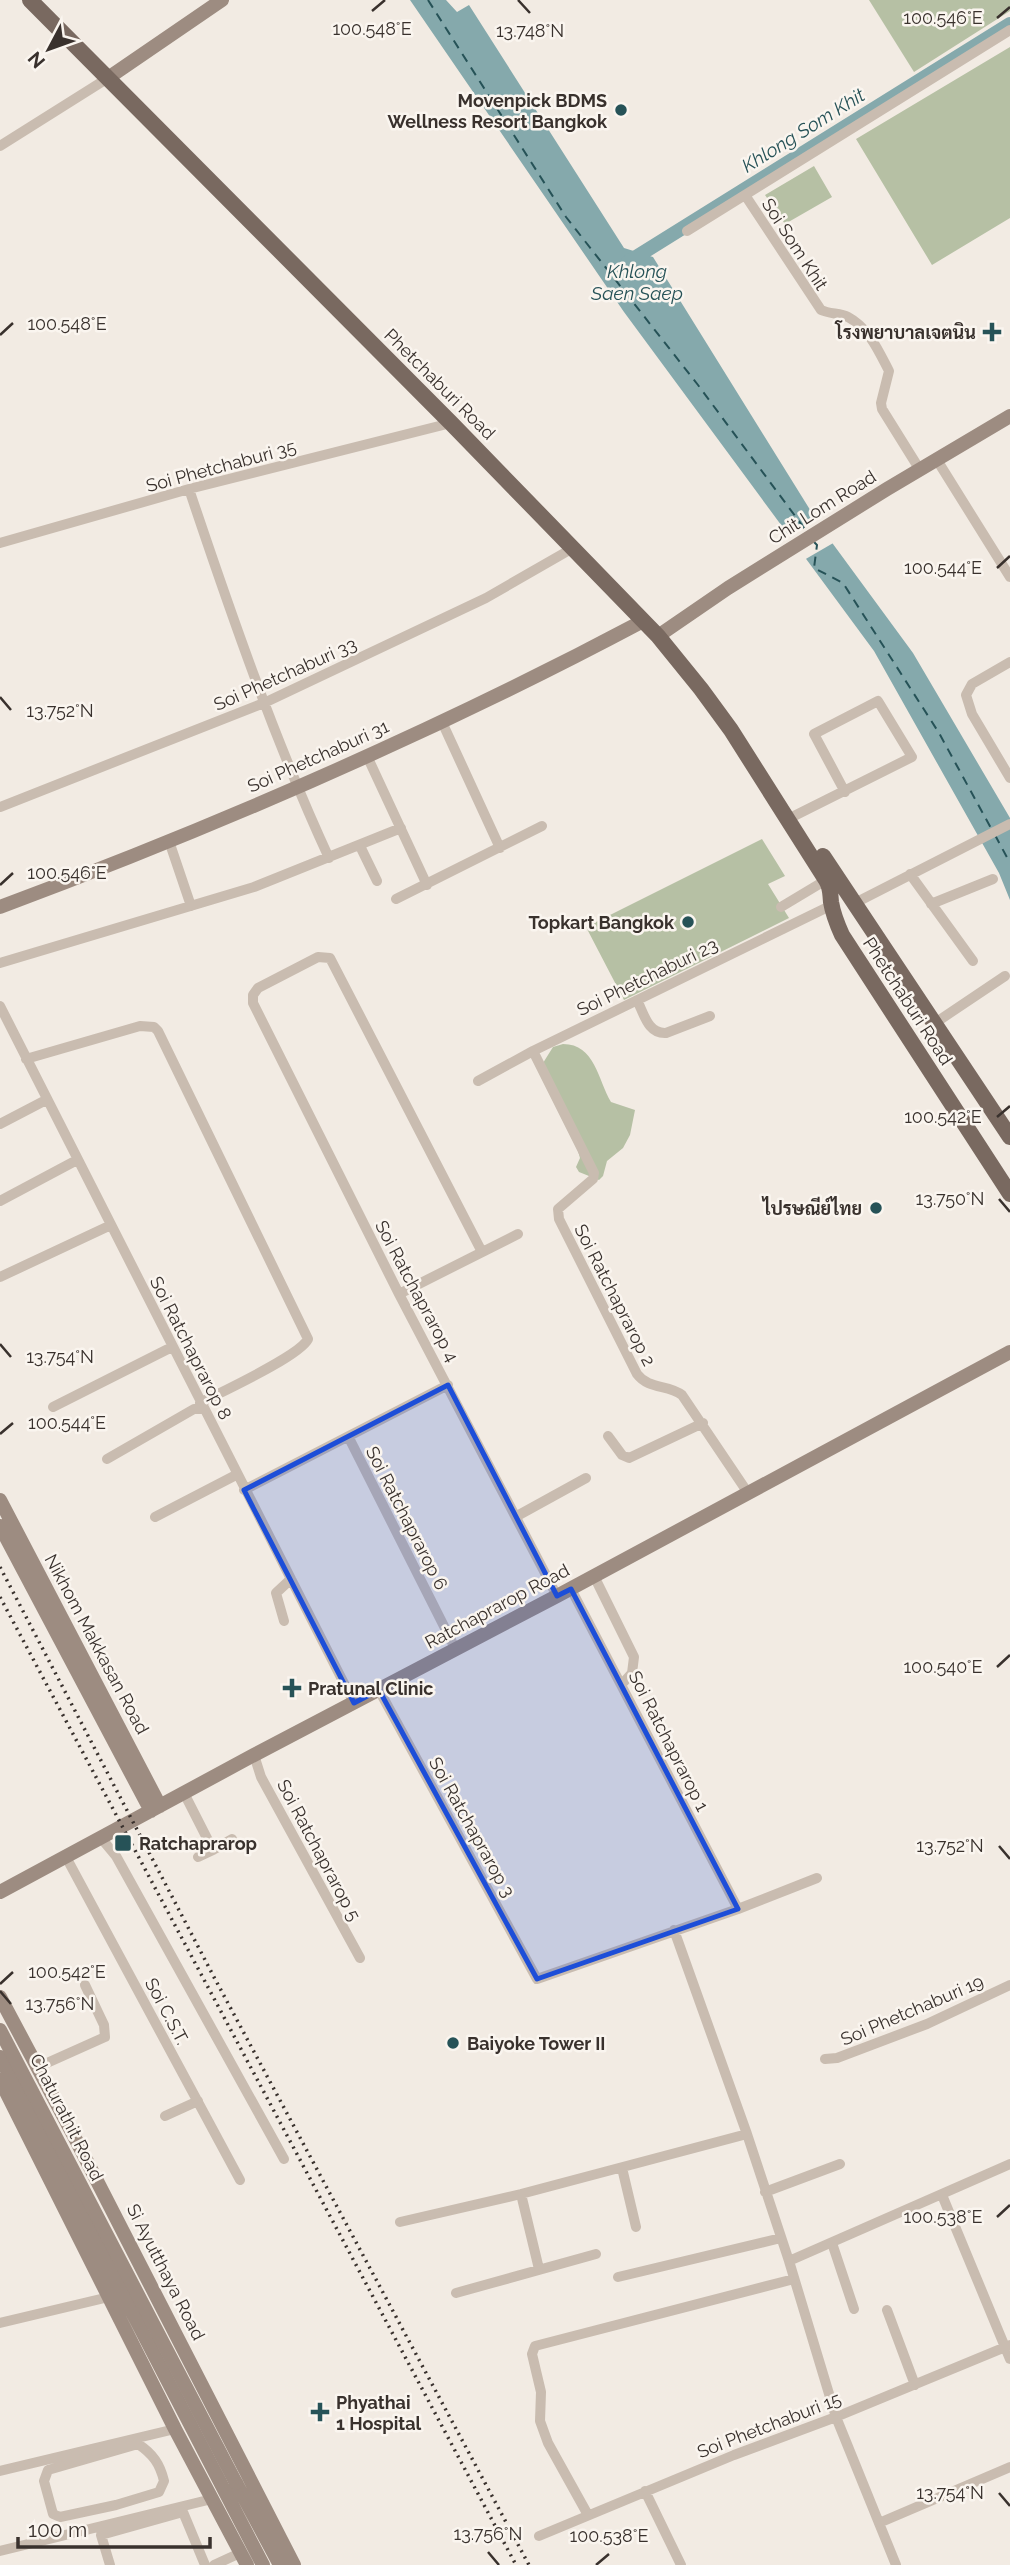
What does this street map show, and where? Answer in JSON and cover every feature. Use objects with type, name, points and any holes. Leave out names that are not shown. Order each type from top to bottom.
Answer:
[{"type":"main road","name":"Phetchaburi Road","points":[[30,0],[451,423],[657,636],[717,710],[789,821],[831,888],[832,905],[842,935],[1010,1194]]},
{"type":"main road","points":[[108,78],[222,0]]},
{"type":"main road","name":"Chit Lom Road","points":[[657,636],[728,588],[1010,416]]},
{"type":"main road","name":"Soi Phetchaburi 31","points":[[0,907],[297,788],[442,722],[643,621]]},
{"type":"main road","name":"Phetchaburi Road","points":[[789,821],[805,831],[1010,1137]]},
{"type":"main road","name":"Ratchaprarop Road","points":[[0,1892],[1010,1352]]},
{"type":"main road","name":"Nikhom Makkasan Road","points":[[0,1500],[156,1808]]},
{"type":"main road","name":"Nikhom Makkasan Road","points":[[0,1526],[156,1808]]},
{"type":"main road","name":"Si Ayutthaya Road","points":[[0,1997],[294,2565]]},
{"type":"main road","name":"Chaturathit Road","points":[[0,2030],[230,2486]]},
{"type":"main road","points":[[0,2055],[7,2046],[16,2046],[35,2062]]},
{"type":"main road","name":"Chaturathit Road","points":[[0,2055],[230,2486]]},
{"type":"main road","points":[[0,2080],[175,2429],[244,2559]]},
{"type":"main road","points":[[230,2486],[263,2565]]},
{"type":"main road","points":[[230,2486],[280,2565]]},
{"type":"street","name":"Soi Som Khit","points":[[687,231],[1010,30]]},
{"type":"street","points":[[0,146],[108,78]]},
{"type":"street","name":"Soi Som Khit","points":[[745,195],[821,310],[847,316],[875,343],[889,371],[882,409],[920,470]]},
{"type":"street","name":"Soi Phetchaburi 35","points":[[0,543],[189,489],[451,423]]},
{"type":"street","points":[[937,460],[1010,577]]},
{"type":"street","points":[[189,489],[264,703],[297,788],[329,858]]},
{"type":"street","name":"Soi Phetchaburi 33","points":[[0,807],[264,703],[486,598],[573,548]]},
{"type":"street","points":[[1010,662],[972,684],[966,695],[972,714],[1010,778]]},
{"type":"street","points":[[789,821],[912,758],[878,701],[814,734],[845,792]]},
{"type":"street","points":[[442,722],[500,848]]},
{"type":"street","points":[[367,756],[427,885]]},
{"type":"street","points":[[855,903],[1010,824]]},
{"type":"street","points":[[396,899],[542,826]]},
{"type":"street","points":[[0,962],[281,878],[401,828]]},
{"type":"street","points":[[169,841],[191,906]]},
{"type":"street","points":[[360,846],[377,881]]},
{"type":"street","points":[[910,874],[973,961]]},
{"type":"street","points":[[931,904],[993,879]]},
{"type":"street","points":[[781,907],[826,880]]},
{"type":"street","name":"Soi Phetchaburi 23","points":[[478,1080],[832,905]]},
{"type":"street","name":"Soi Ratchaprarop 4","points":[[482,1252],[330,958],[318,957],[258,988],[253,999],[325,1150],[557,1596]]},
{"type":"street","points":[[935,1023],[1006,976]]},
{"type":"street","points":[[637,1000],[649,1026],[659,1034],[710,1016]]},
{"type":"street","name":"Soi Ratchaprarop 8","points":[[0,1006],[354,1703]]},
{"type":"street","points":[[26,1059],[140,1026],[154,1027],[309,1339],[305,1346],[280,1361],[107,1459]]},
{"type":"street","name":"Soi Ratchaprarop 2","points":[[533,1051],[594,1173],[593,1179],[562,1204],[557,1214],[559,1219],[637,1374],[651,1386],[677,1391],[682,1395],[748,1493]]},
{"type":"street","points":[[0,1124],[46,1100]]},
{"type":"street","points":[[0,1200],[77,1160]]},
{"type":"street","points":[[0,1277],[111,1225]]},
{"type":"street","points":[[399,1294],[518,1234]]},
{"type":"street","points":[[53,1407],[172,1347]]},
{"type":"street","points":[[244,1490],[448,1385]]},
{"type":"street","points":[[608,1436],[622,1455],[629,1458],[702,1423]]},
{"type":"street","name":"Soi Ratchaprarop 6","points":[[349,1438],[456,1650]]},
{"type":"street","points":[[155,1517],[236,1475]]},
{"type":"street","points":[[517,1516],[586,1479]]},
{"type":"street","points":[[594,1576],[634,1657],[632,1672],[622,1684]]},
{"type":"street","points":[[284,1621],[276,1594],[291,1579]]},
{"type":"street","name":"Soi Ratchaprarop 1","points":[[571,1589],[738,1909]]},
{"type":"street","name":"Soi Ratchaprarop 3","points":[[379,1690],[537,1979],[674,1930]]},
{"type":"street","name":"Soi Ratchaprarop 5","points":[[254,1755],[261,1777],[359,1958]]},
{"type":"street","points":[[184,1793],[213,1850]]},
{"type":"street","points":[[101,1838],[116,1856],[284,2158]]},
{"type":"street","points":[[198,1857],[232,1839]]},
{"type":"street","name":"Soi C.S.T.","points":[[66,1857],[240,2180]]},
{"type":"street","points":[[817,1878],[738,1909],[674,1930],[747,2134],[836,2417],[896,2565]]},
{"type":"street","points":[[35,2062],[102,2041],[105,2037],[104,2025],[85,1985]]},
{"type":"street","name":"Soi Phetchaburi 19","points":[[825,2059],[837,2058],[904,2034],[1010,1985]]},
{"type":"street","points":[[165,2116],[198,2101]]},
{"type":"street","points":[[400,2222],[521,2194],[747,2134]]},
{"type":"street","points":[[765,2192],[840,2164]]},
{"type":"street","points":[[789,2262],[1010,2164]]},
{"type":"street","points":[[622,2168],[636,2227]]},
{"type":"street","points":[[521,2194],[539,2269]]},
{"type":"street","points":[[942,2195],[1007,2346],[1010,2359]]},
{"type":"street","points":[[618,2277],[781,2238]]},
{"type":"street","points":[[832,2243],[854,2309]]},
{"type":"street","points":[[456,2293],[596,2254]]},
{"type":"street","points":[[588,2515],[548,2443],[540,2421],[541,2392],[532,2354],[536,2346],[794,2279]]},
{"type":"street","points":[[0,2323],[110,2297]]},
{"type":"street","points":[[887,2310],[915,2385]]},
{"type":"street","name":"Soi Phetchaburi 15","points":[[539,2536],[1007,2346]]},
{"type":"street","points":[[0,2471],[175,2429]]},
{"type":"street","points":[[138,2444],[157,2462],[164,2481],[163,2487],[159,2492],[116,2505],[56,2516],[48,2501],[44,2476],[48,2470],[138,2444]]},
{"type":"street","points":[[879,2523],[1010,2466]]},
{"type":"street","points":[[645,2491],[681,2565]]},
{"type":"street","points":[[0,2551],[212,2499]]},
{"type":"street","points":[[116,2505],[125,2521]]},
{"type":"street","points":[[110,2565],[101,2535],[183,2512],[205,2565]]},
{"type":"street","points":[[214,2565],[244,2559]]},
{"type":"highlighted area","points":[[448,1385],[557,1596],[571,1589],[738,1909],[537,1979],[379,1690],[354,1703],[244,1490]]},
{"type":"green space","points":[[869,0],[1010,0],[1010,11],[914,72]]},
{"type":"green space","points":[[1010,47],[1010,218],[932,265],[856,139]]},
{"type":"green space","points":[[814,166],[832,197],[785,224],[765,195]]},
{"type":"green space","name":"Topkart Bangkok","points":[[762,839],[785,876],[768,884],[789,918],[624,1000],[586,927]]},
{"type":"green space","points":[[563,1044],[582,1050],[589,1057],[611,1102],[635,1110],[630,1135],[623,1148],[607,1161],[603,1176],[599,1180],[579,1172],[576,1167],[580,1158],[574,1137],[543,1063],[553,1047]]},
{"type":"water","name":"Khlong Saen Saep","points":[[410,0],[446,0],[457,12],[469,5],[624,248],[653,257],[822,529],[913,653],[1010,818],[1010,900],[999,873],[874,651],[624,312]]},
{"type":"pier","points":[[818,516],[835,542],[804,560],[785,535]]},
{"type":"waterway","name":"Khlong Som Khit","points":[[628,262],[1010,24]]},
{"type":"ferry route","points":[[428,0],[566,217],[698,385],[807,532]]},
{"type":"ferry route","points":[[814,542],[817,545],[814,568],[843,583],[939,733],[992,830]]},
{"type":"ferry route","points":[[995,835],[1010,863]]},
{"type":"railway","points":[[0,1567],[215,1979],[529,2565]]},
{"type":"railway","points":[[0,1597],[516,2565]]},
{"type":"place","name":"Movenpick BDMS Wellness Resort Bangkok","points":[[621,110]]},
{"type":"place","name":"โรงพยาบาลเจตนิน","points":[[992,332]]},
{"type":"place","name":"Topkart Bangkok","points":[[688,922]]},
{"type":"place","name":"ไปรษณีย์ไทย","points":[[876,1208]]},
{"type":"place","name":"Pratunal Clinic","points":[[292,1688]]},
{"type":"place","name":"Ratchaprarop","points":[[123,1843]]},
{"type":"place","name":"Baiyoke Tower II","points":[[453,2043]]},
{"type":"place","name":"Phyathai 1 Hospital","points":[[320,2412]]}]
